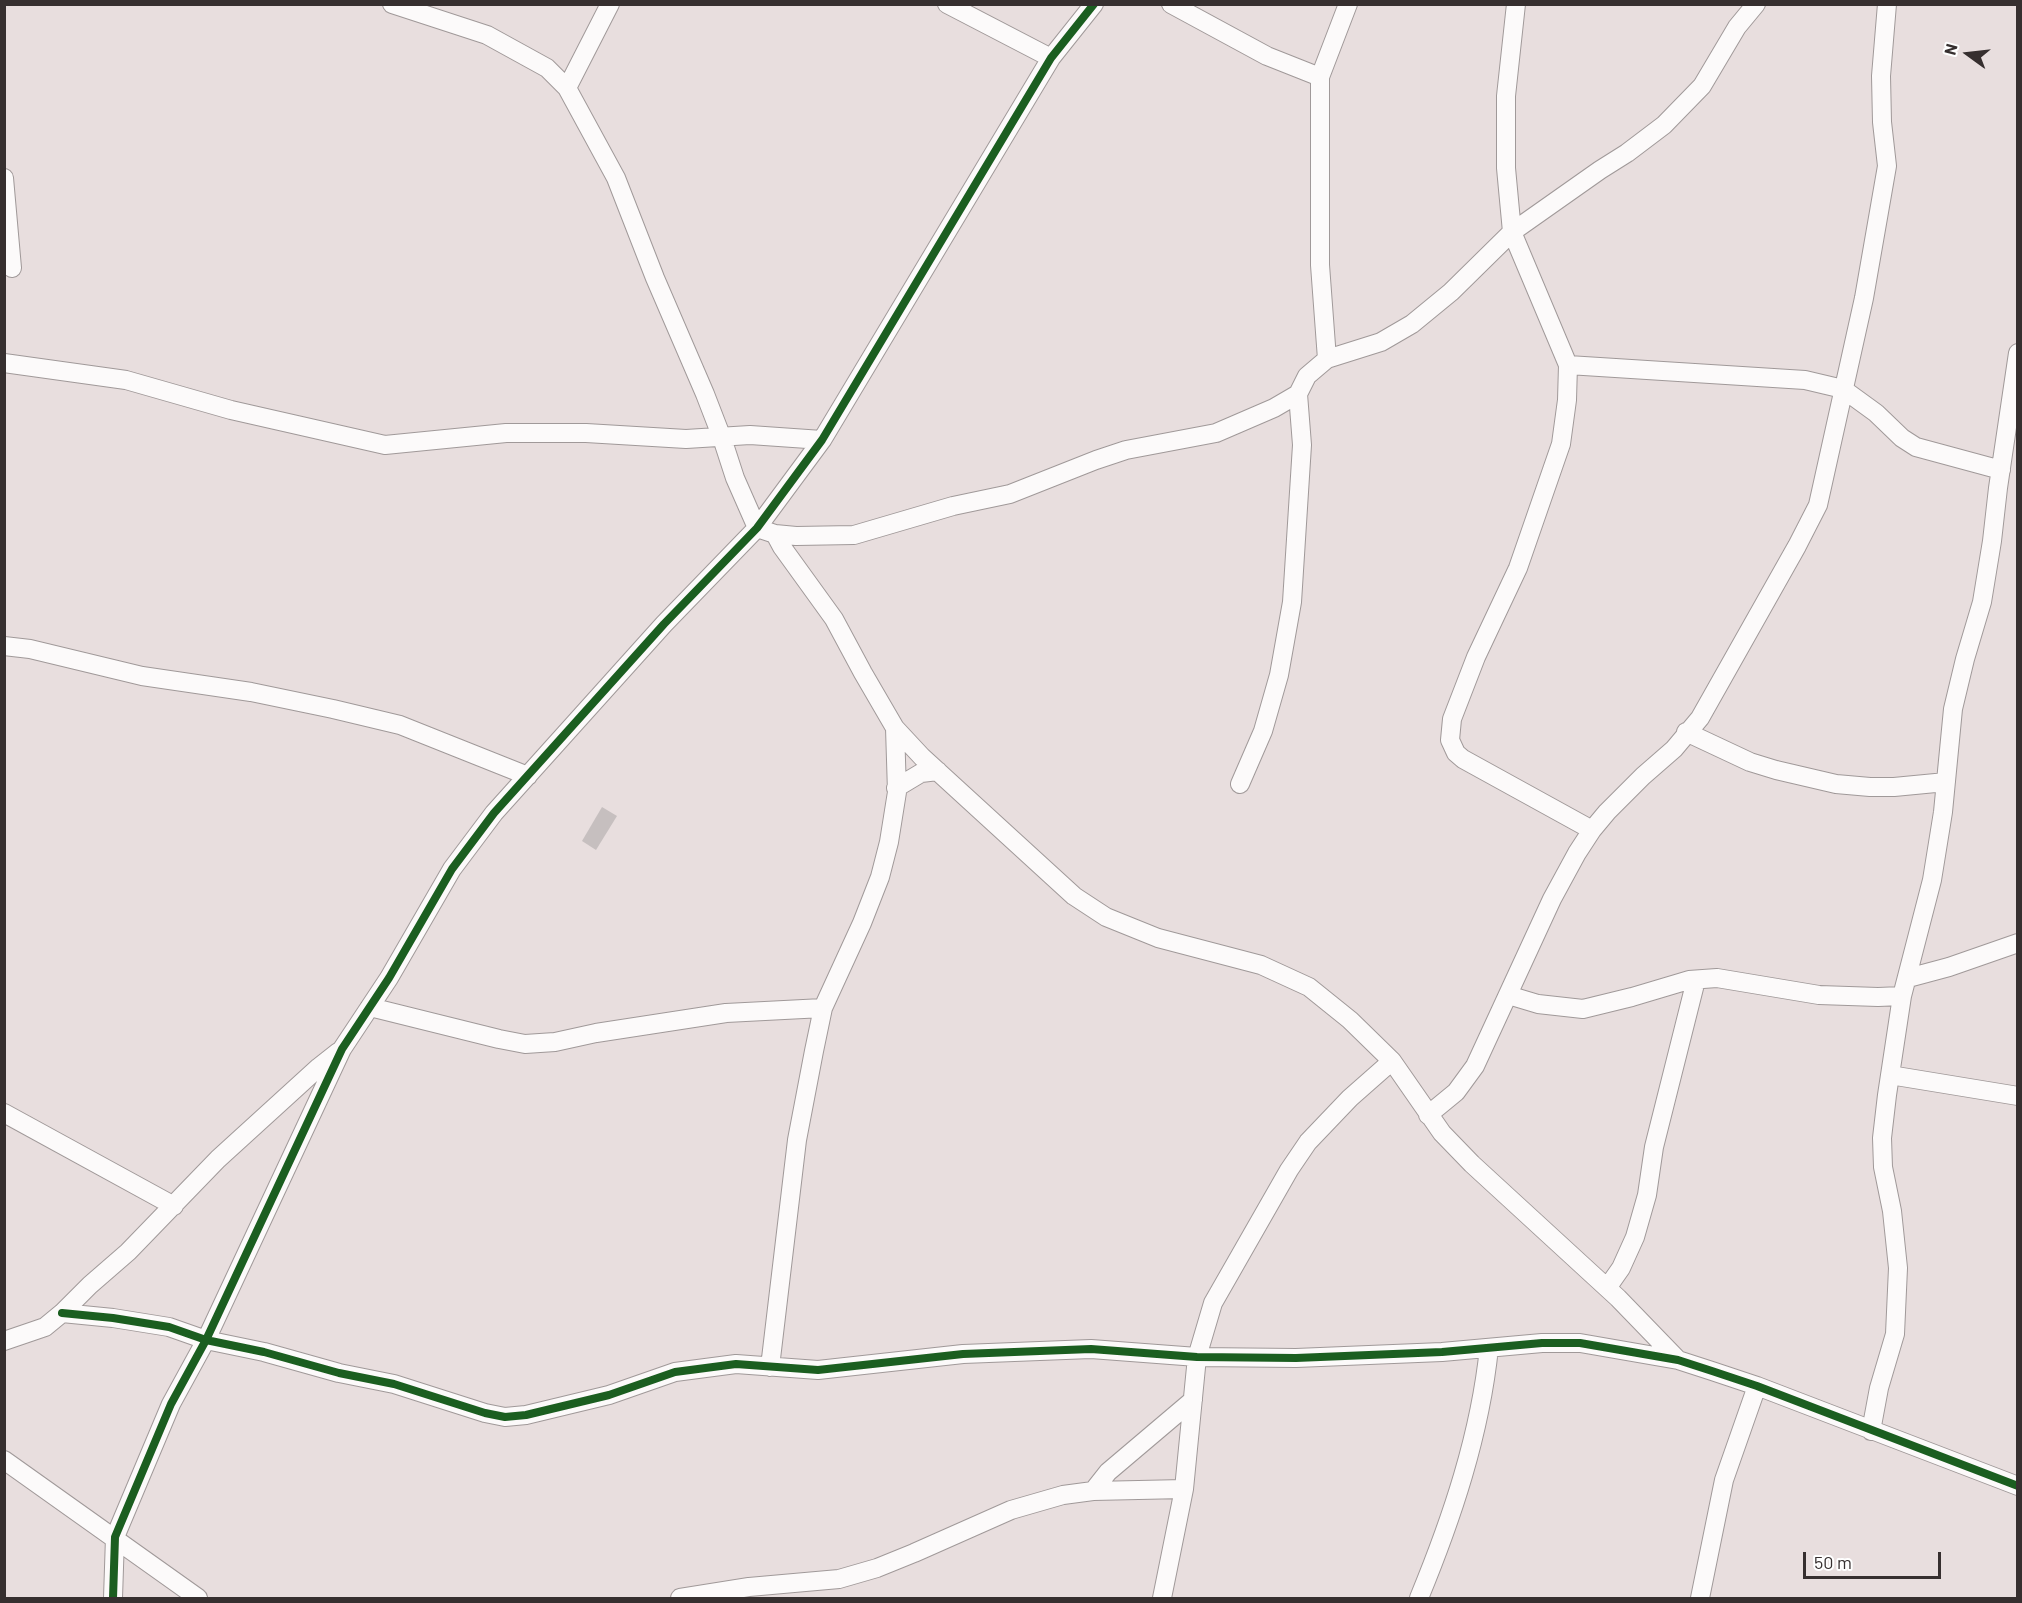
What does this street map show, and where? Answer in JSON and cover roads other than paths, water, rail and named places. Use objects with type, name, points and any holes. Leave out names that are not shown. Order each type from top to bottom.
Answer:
[{"type":"street","points":[[392,4],[487,35],[547,68],[567,88],[616,178],[655,278],[705,394],[735,478],[757,528],[775,534],[796,536],[854,535],[953,506],[1010,495],[1126,450],[1216,433],[1274,408],[1298,394]]},
{"type":"street","points":[[567,88],[610,4]]},
{"type":"street","points":[[947,4],[1051,57]]},
{"type":"street","points":[[113,1599],[115,1537],[171,1404],[206,1340],[342,1049],[370,1007],[452,869],[494,813],[664,624],[757,528],[822,440],[1051,57],[1094,4]]},
{"type":"street","points":[[1171,4],[1268,56],[1320,77]]},
{"type":"street","points":[[1327,359],[1320,265],[1320,77],[1348,4]]},
{"type":"street","points":[[1516,4],[1506,96],[1506,168],[1512,232],[1568,365],[1567,400],[1561,444],[1518,568],[1476,657],[1452,719],[1450,740],[1456,753],[1463,759],[1592,830]]},
{"type":"street","points":[[1240,784],[1263,730],[1280,675],[1292,602],[1302,445],[1298,394],[1307,376],[1327,359],[1381,342],[1412,324],[1451,292],[1512,232],[1664,125],[1702,86],[1737,27],[1756,4]]},
{"type":"street","points":[[1428,1115],[1456,1092],[1475,1066],[1552,899],[1577,853],[1592,830],[1643,776],[1674,750],[1686,732],[1700,718],[1818,505],[1864,298],[1887,166],[1882,122],[1881,76],[1887,4]]},
{"type":"street","points":[[4,178],[12,268]]},
{"type":"street","points":[[1871,1431],[1894,1334],[1898,1279],[1892,1211],[1883,1167],[1882,1138],[1890,1075],[1902,996],[1932,880],[1943,812],[1953,709],[1982,602],[2007,466],[2018,353]]},
{"type":"street","points":[[4,363],[126,380],[231,410],[385,445],[506,433],[586,433],[686,439],[750,435],[822,440]]},
{"type":"street","points":[[1568,365],[1805,380],[1843,389],[1916,447],[2007,466]]},
{"type":"street","points":[[775,534],[834,619],[895,728],[938,771],[1074,896],[1106,917],[1158,938],[1261,965],[1309,987],[1350,1020],[1392,1061],[1442,1134],[1480,1172],[1607,1288],[1678,1360]]},
{"type":"street","points":[[4,646],[30,648],[142,676],[251,692],[400,725],[528,776]]},
{"type":"street","points":[[770,1367],[797,1140],[823,1008],[880,877],[889,842],[896,788],[895,728]]},
{"type":"street","points":[[1686,732],[1750,762],[1836,784],[1894,787],[1946,783]]},
{"type":"street","points":[[896,788],[921,773],[938,771]]},
{"type":"street","points":[[1908,978],[1949,967],[2018,943]]},
{"type":"street","points":[[1508,995],[1538,1004],[1583,1009],[1696,980],[1717,978],[1819,995],[1902,996]]},
{"type":"street","points":[[1607,1288],[1621,1268],[1635,1237],[1647,1195],[1654,1147],[1696,980]]},
{"type":"street","points":[[370,1007],[525,1044],[555,1042],[596,1033],[726,1013],[823,1008]]},
{"type":"street","points":[[4,1341],[45,1327],[62,1313],[128,1252],[218,1159],[266,1114],[342,1049]]},
{"type":"street","points":[[1162,1599],[1184,1489],[1197,1357],[1213,1303],[1289,1170],[1308,1142],[1350,1098],[1392,1061]]},
{"type":"street","points":[[1890,1075],[2018,1096]]},
{"type":"street","points":[[4,1113],[174,1206]]},
{"type":"street","points":[[62,1313],[169,1327],[206,1340],[264,1352],[339,1373],[394,1384],[505,1418],[609,1395],[675,1372],[736,1364],[818,1370],[963,1354],[1091,1349],[1197,1357],[1352,1356],[1542,1343],[1580,1343],[1678,1360],[1757,1386],[2018,1486]]},
{"type":"street","points":[[1419,1599],[1444,1539],[1474,1436],[1484,1391],[1489,1348]]},
{"type":"street","points":[[1700,1599],[1724,1480],[1757,1386]]},
{"type":"street","points":[[1093,1491],[1107,1472],[1192,1400]]},
{"type":"street","points":[[4,1460],[115,1537],[198,1599]]},
{"type":"street","points":[[680,1599],[749,1587],[838,1579],[877,1568],[1011,1510],[1063,1495],[1093,1491],[1184,1489]]}]
